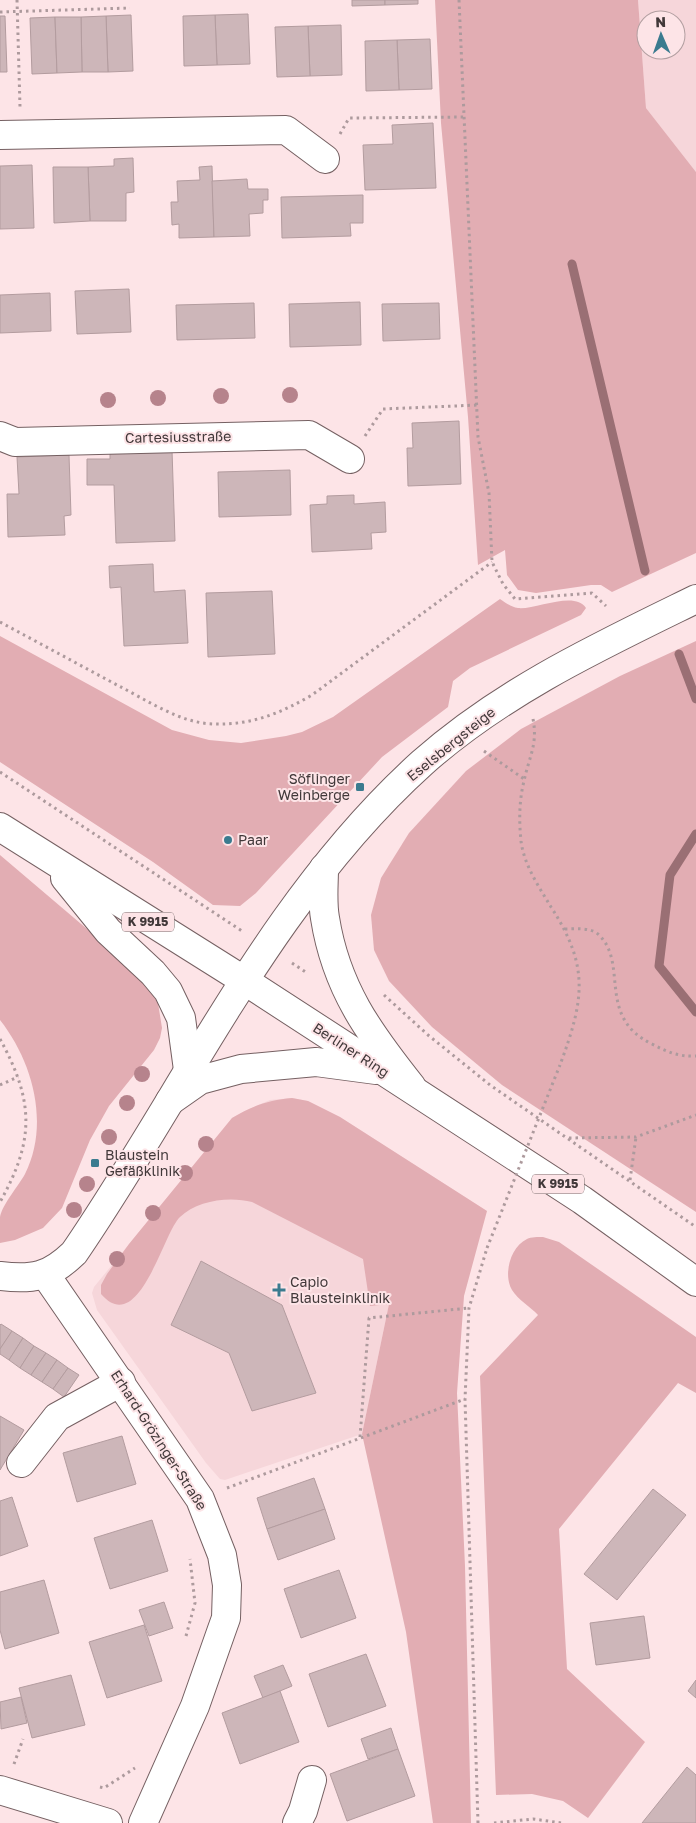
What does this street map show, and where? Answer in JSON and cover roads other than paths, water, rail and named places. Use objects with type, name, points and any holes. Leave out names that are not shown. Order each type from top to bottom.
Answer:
[{"type":"street","points":[[10,135],[286,130],[325,159]]},
{"type":"street","name":"Cartesiusstraße","points":[[0,436],[15,442],[309,435],[350,459]]},
{"type":"street","name":"Eselsbergsteige","points":[[170,1101],[295,905],[358,828],[422,763],[466,728],[526,686],[696,600]]},
{"type":"street","name":"Berliner Ring","points":[[0,827],[52,862],[246,981],[582,1200],[696,1282]]},
{"type":"street","points":[[52,862],[108,931],[153,973],[168,991],[181,1018],[188,1070]]},
{"type":"street","points":[[324,868],[324,917],[337,972],[352,1004],[376,1042],[415,1091]]},
{"type":"street","points":[[0,1276],[21,1278],[46,1274],[61,1265],[74,1253],[170,1101],[200,1080],[241,1069],[316,1062],[383,1070]]},
{"type":"street","name":"Erhard-Grözinger-Straße","points":[[46,1274],[200,1499],[222,1555],[227,1585],[226,1618],[195,1706],[143,1823]]},
{"type":"street","points":[[21,1463],[57,1417],[121,1382]]},
{"type":"street","points":[[297,1823],[303,1811],[312,1780]]},
{"type":"street","points":[[0,1790],[108,1823]]},
{"type":"waterway","points":[[572,264],[645,571]]},
{"type":"waterway","points":[[679,654],[696,699]]},
{"type":"waterway","points":[[696,834],[670,875],[659,966],[696,1012]]},
{"type":"place","name":"Söflinger Weinberge","points":[[360,787]]},
{"type":"place","name":"Paar","points":[[228,840]]},
{"type":"place","name":"Blaustein Gefäßklinik","points":[[95,1163]]},
{"type":"place","name":"Capio Blausteinklinik","points":[[279,1290]]}]
